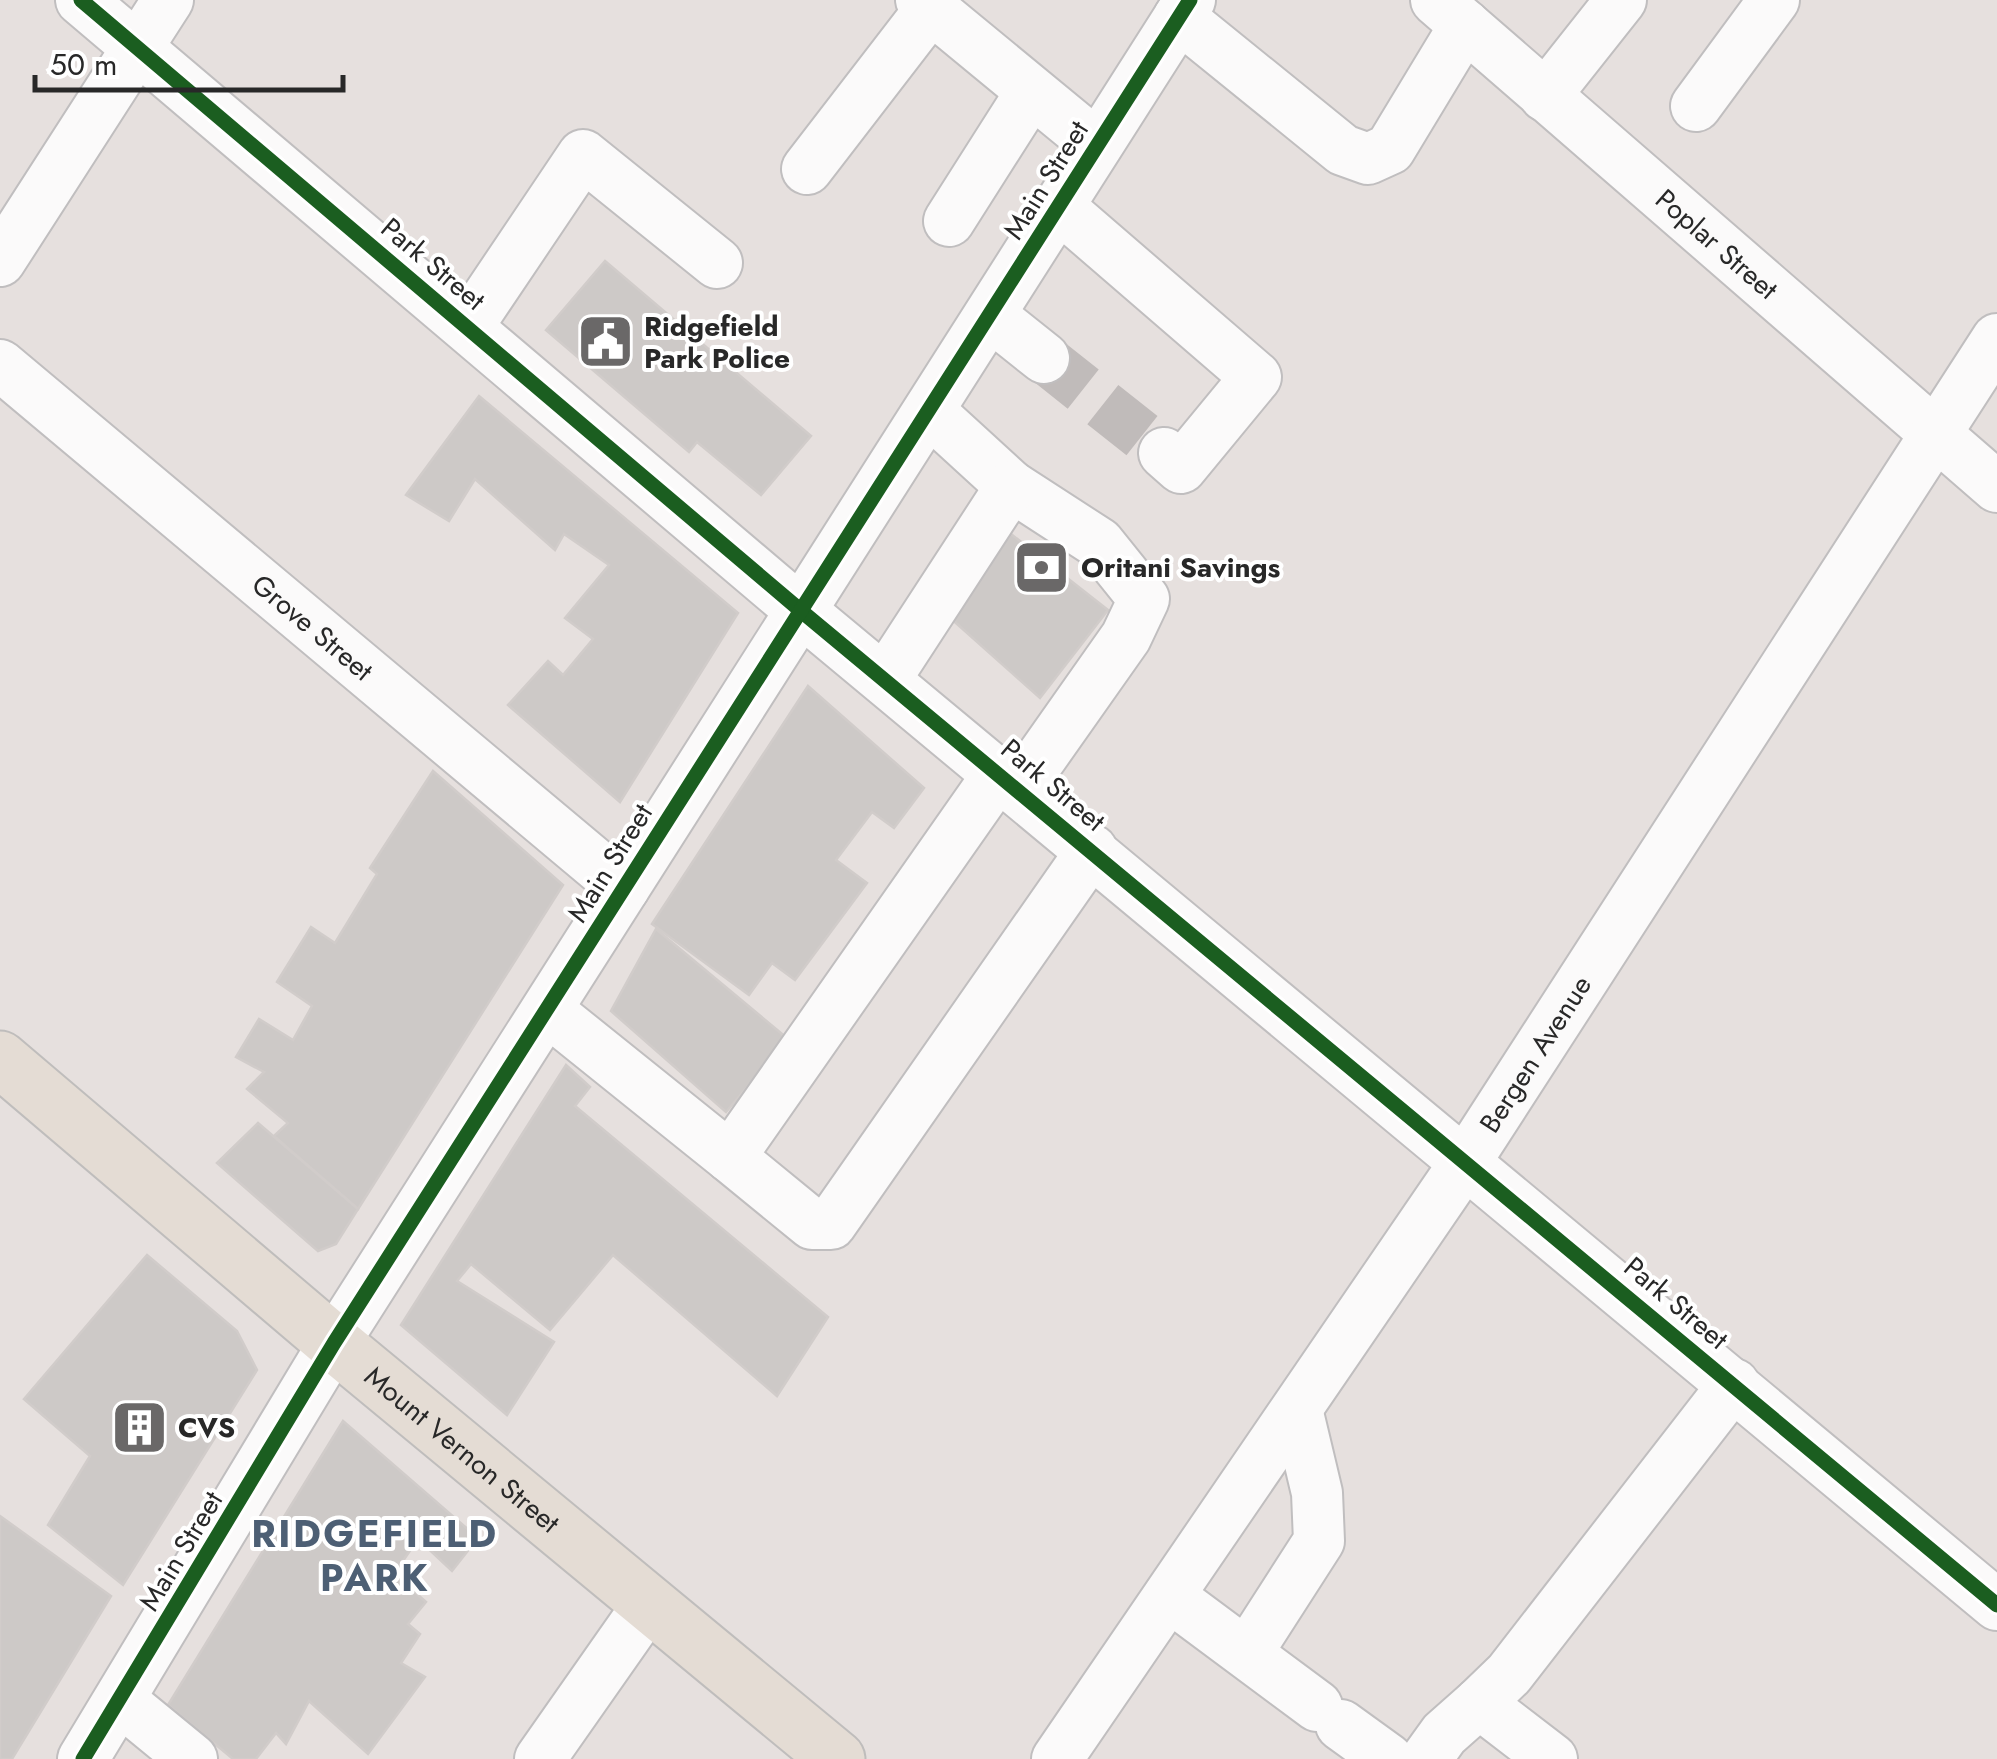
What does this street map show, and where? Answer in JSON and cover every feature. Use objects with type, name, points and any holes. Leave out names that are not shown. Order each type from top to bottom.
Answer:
[{"type":"main road","name":"Mount Vernon Street","points":[[0,1059],[334,1344],[837,1759]]},
{"type":"street","name":"Park Street","points":[[80,0],[800,610],[1997,1604]]},
{"type":"street","points":[[0,260],[168,0]]},
{"type":"street","points":[[1545,96],[1621,0]]},
{"type":"street","points":[[1696,106],[1774,0]]},
{"type":"street","points":[[807,169],[926,4],[1097,146]]},
{"type":"street","points":[[1184,9],[1344,150],[1368,159],[1390,149],[1450,12]]},
{"type":"street","name":"Main Street","points":[[82,1759],[334,1344],[1184,9]]},
{"type":"street","name":"Poplar Street","points":[[1450,12],[1997,487]]},
{"type":"street","points":[[949,220],[1031,92]]},
{"type":"street","points":[[468,326],[583,155],[716,263]]},
{"type":"street","points":[[1059,208],[1256,376],[1181,468],[1164,453]]},
{"type":"street","points":[[990,315],[1044,358]]},
{"type":"street","name":"Bergen Avenue","points":[[1057,1759],[1466,1162],[1997,340]]},
{"type":"street","name":"Grove Street","points":[[0,365],[624,888]]},
{"type":"street","points":[[730,1156],[1009,781],[1126,637],[1144,598],[1099,544],[1011,486],[929,411]]},
{"type":"street","points":[[886,678],[1011,486]]},
{"type":"street","points":[[547,1010],[812,1224],[831,1224],[1092,850]]},
{"type":"street","points":[[1426,1759],[1444,1734],[1509,1674],[1734,1384]]},
{"type":"street","points":[[1247,1653],[1319,1541],[1317,1493],[1297,1409]]},
{"type":"street","points":[[1168,1596],[1388,1759]]},
{"type":"street","points":[[540,1759],[650,1602]]},
{"type":"street","points":[[120,1700],[192,1759]]},
{"type":"street","points":[[1479,1703],[1552,1759]]},
{"type":"building","points":[[605,261],[811,436],[761,495],[697,442],[689,452],[546,330]]},
{"type":"building","points":[[479,396],[738,613],[620,802],[508,705],[548,661],[563,675],[593,639],[565,618],[609,565],[564,534],[555,550],[475,479],[449,521],[406,495]]},
{"type":"building","points":[[1011,534],[1108,610],[1040,698],[947,615]]},
{"type":"building","points":[[808,686],[924,788],[894,828],[872,812],[836,860],[867,883],[795,980],[772,963],[749,995],[652,924]]},
{"type":"building","points":[[433,771],[563,885],[358,1209],[274,1136],[288,1123],[247,1089],[264,1072],[236,1057],[259,1019],[293,1040],[312,1006],[277,982],[311,927],[335,943],[377,874],[370,868]]},
{"type":"building","points":[[656,929],[788,1039],[726,1112],[611,1011]]},
{"type":"building","points":[[566,1065],[590,1087],[575,1106],[828,1317],[777,1396],[613,1255],[550,1330],[471,1264],[457,1281],[554,1342],[507,1415],[401,1325]]},
{"type":"building","points":[[258,1123],[358,1209],[336,1244],[318,1251],[217,1163]]},
{"type":"building","name":"CVS","points":[[147,1255],[237,1331],[257,1370],[123,1585],[48,1525],[90,1456],[24,1399]]},
{"type":"building","points":[[343,1421],[478,1538],[452,1571],[418,1539],[394,1574],[426,1602],[408,1624],[420,1634],[401,1663],[425,1677],[368,1754],[309,1701],[286,1744],[276,1733],[256,1759],[233,1759],[168,1705]]},
{"type":"building","points":[[0,1516],[111,1596],[12,1759],[0,1759]]},
{"type":"tunnel","points":[[1044,358],[1164,453]]},
{"type":"cycle path","points":[[81,0],[800,610],[1997,1605]]},
{"type":"cycle path","points":[[83,1759],[334,1343],[1190,0]]},
{"type":"place","name":"Ridgefield Park Police","points":[[605,342]]},
{"type":"place","name":"Oritani Savings","points":[[1042,567]]},
{"type":"place","name":"CVS","points":[[139,1427]]},
{"type":"district","name":"RIDGEFIELD PARK","points":[[375,1555]]}]
